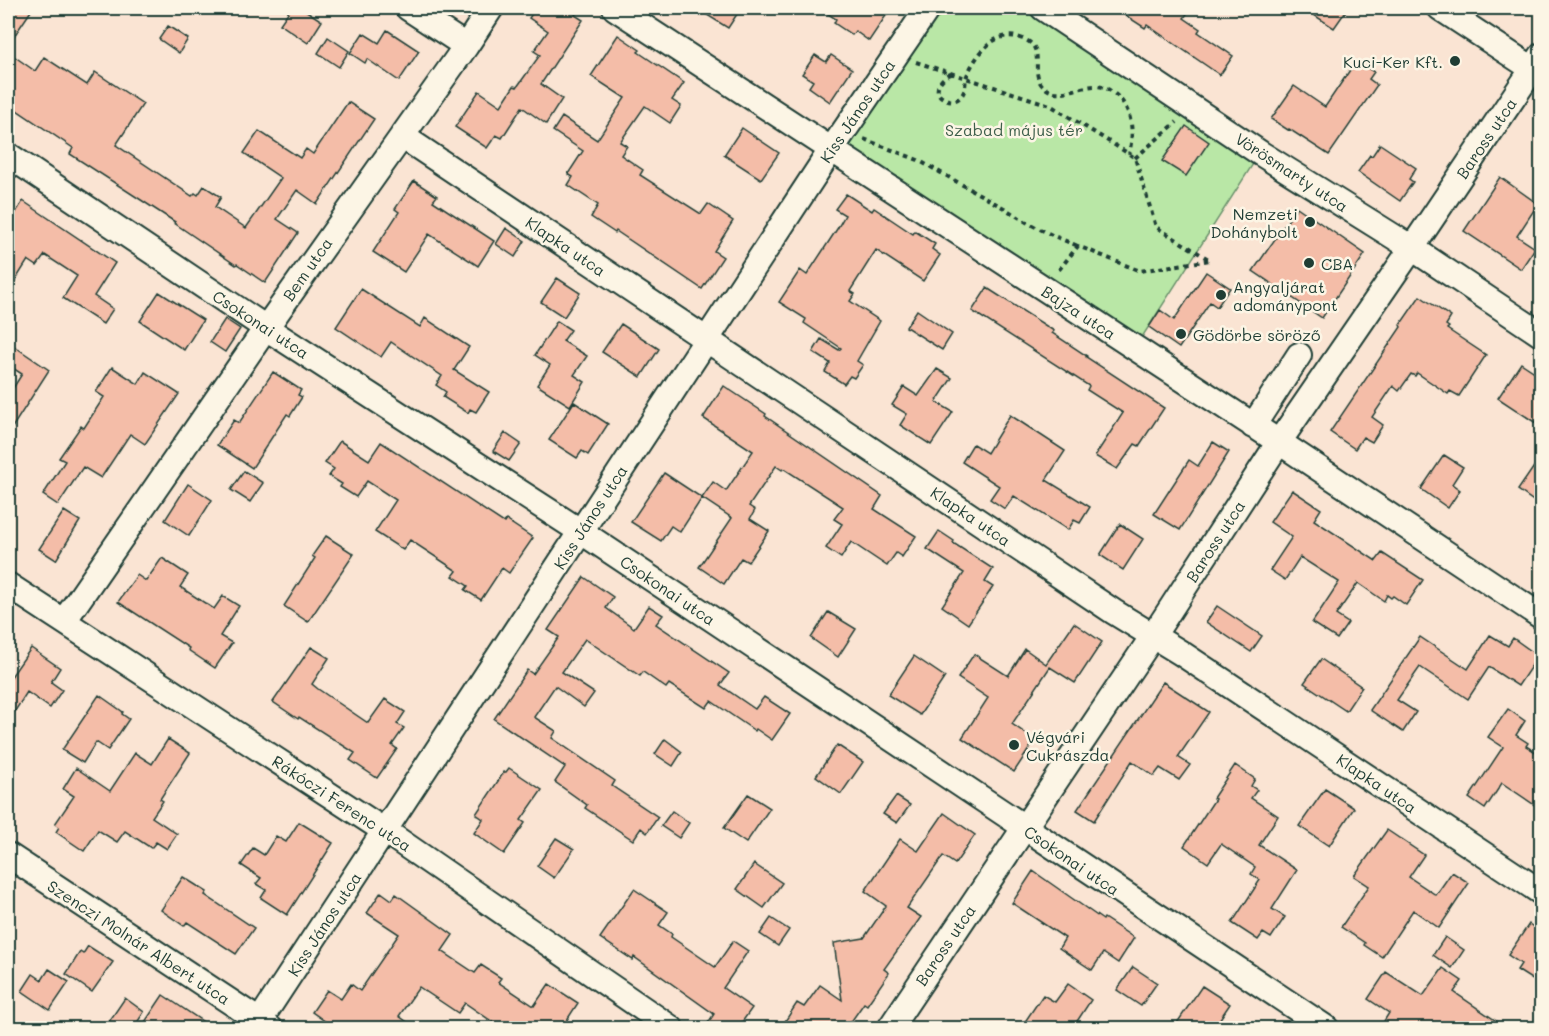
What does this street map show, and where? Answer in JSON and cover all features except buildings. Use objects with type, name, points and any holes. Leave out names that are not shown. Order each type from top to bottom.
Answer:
[{"type":"street","points":[[408,8],[466,46]]},
{"type":"street","name":"Bem utca","points":[[63,621],[491,8]]},
{"type":"street","name":"Bajza utca","points":[[615,8],[838,140],[1044,289],[1542,617]]},
{"type":"street","name":"Kiss János utca","points":[[261,1026],[580,531],[927,8]]},
{"type":"street","name":"Vörösmarty utca","points":[[1043,8],[1260,153],[1412,248],[1542,335]]},
{"type":"street","points":[[1440,8],[1538,66]]},
{"type":"street","name":"Baross utca","points":[[890,1029],[1153,636],[1279,442],[1538,66]]},
{"type":"street","name":"Klapka utca","points":[[402,136],[1094,599],[1211,672],[1542,893]]},
{"type":"street","name":"Csokonai utca","points":[[8,155],[266,328],[580,531],[1326,1029]]},
{"type":"street","points":[[1253,426],[1299,355]]},
{"type":"street","name":"Rákóczi Ferenc utca","points":[[8,585],[385,831],[671,1029]]},
{"type":"street","name":"Szenczi Molnár Albert utca","points":[[8,855],[261,1026]]},
{"type":"path","points":[[952,73],[940,81],[938,94],[945,99],[956,100],[964,93],[966,78],[977,59],[993,41],[1005,36],[1027,40],[1036,50],[1038,81],[1049,91],[1063,93],[1083,87],[1099,86],[1118,97],[1125,105],[1132,128],[1129,154]]},
{"type":"path","points":[[838,140],[918,160],[1028,224],[1140,271],[1210,260],[1156,227],[1135,158],[1129,154],[1050,105],[895,55]]},
{"type":"path","points":[[1135,158],[1194,108]]},
{"type":"path","points":[[1044,289],[1078,246]]},
{"type":"green space","name":"Szabad május tér","points":[[928,8],[1043,8],[1260,153],[1135,348],[831,150]]},
{"type":"place","name":"Kuci-Ker Kft.","points":[[1455,61]]},
{"type":"place","name":"Nemzeti Dohánybolt","points":[[1310,222]]},
{"type":"place","name":"CBA","points":[[1309,263]]},
{"type":"place","name":"Angyaljárat adománypont","points":[[1221,295]]},
{"type":"place","name":"Gödörbe söröző","points":[[1181,334]]},
{"type":"place","name":"Végvári Cukrászda","points":[[1014,745]]}]
